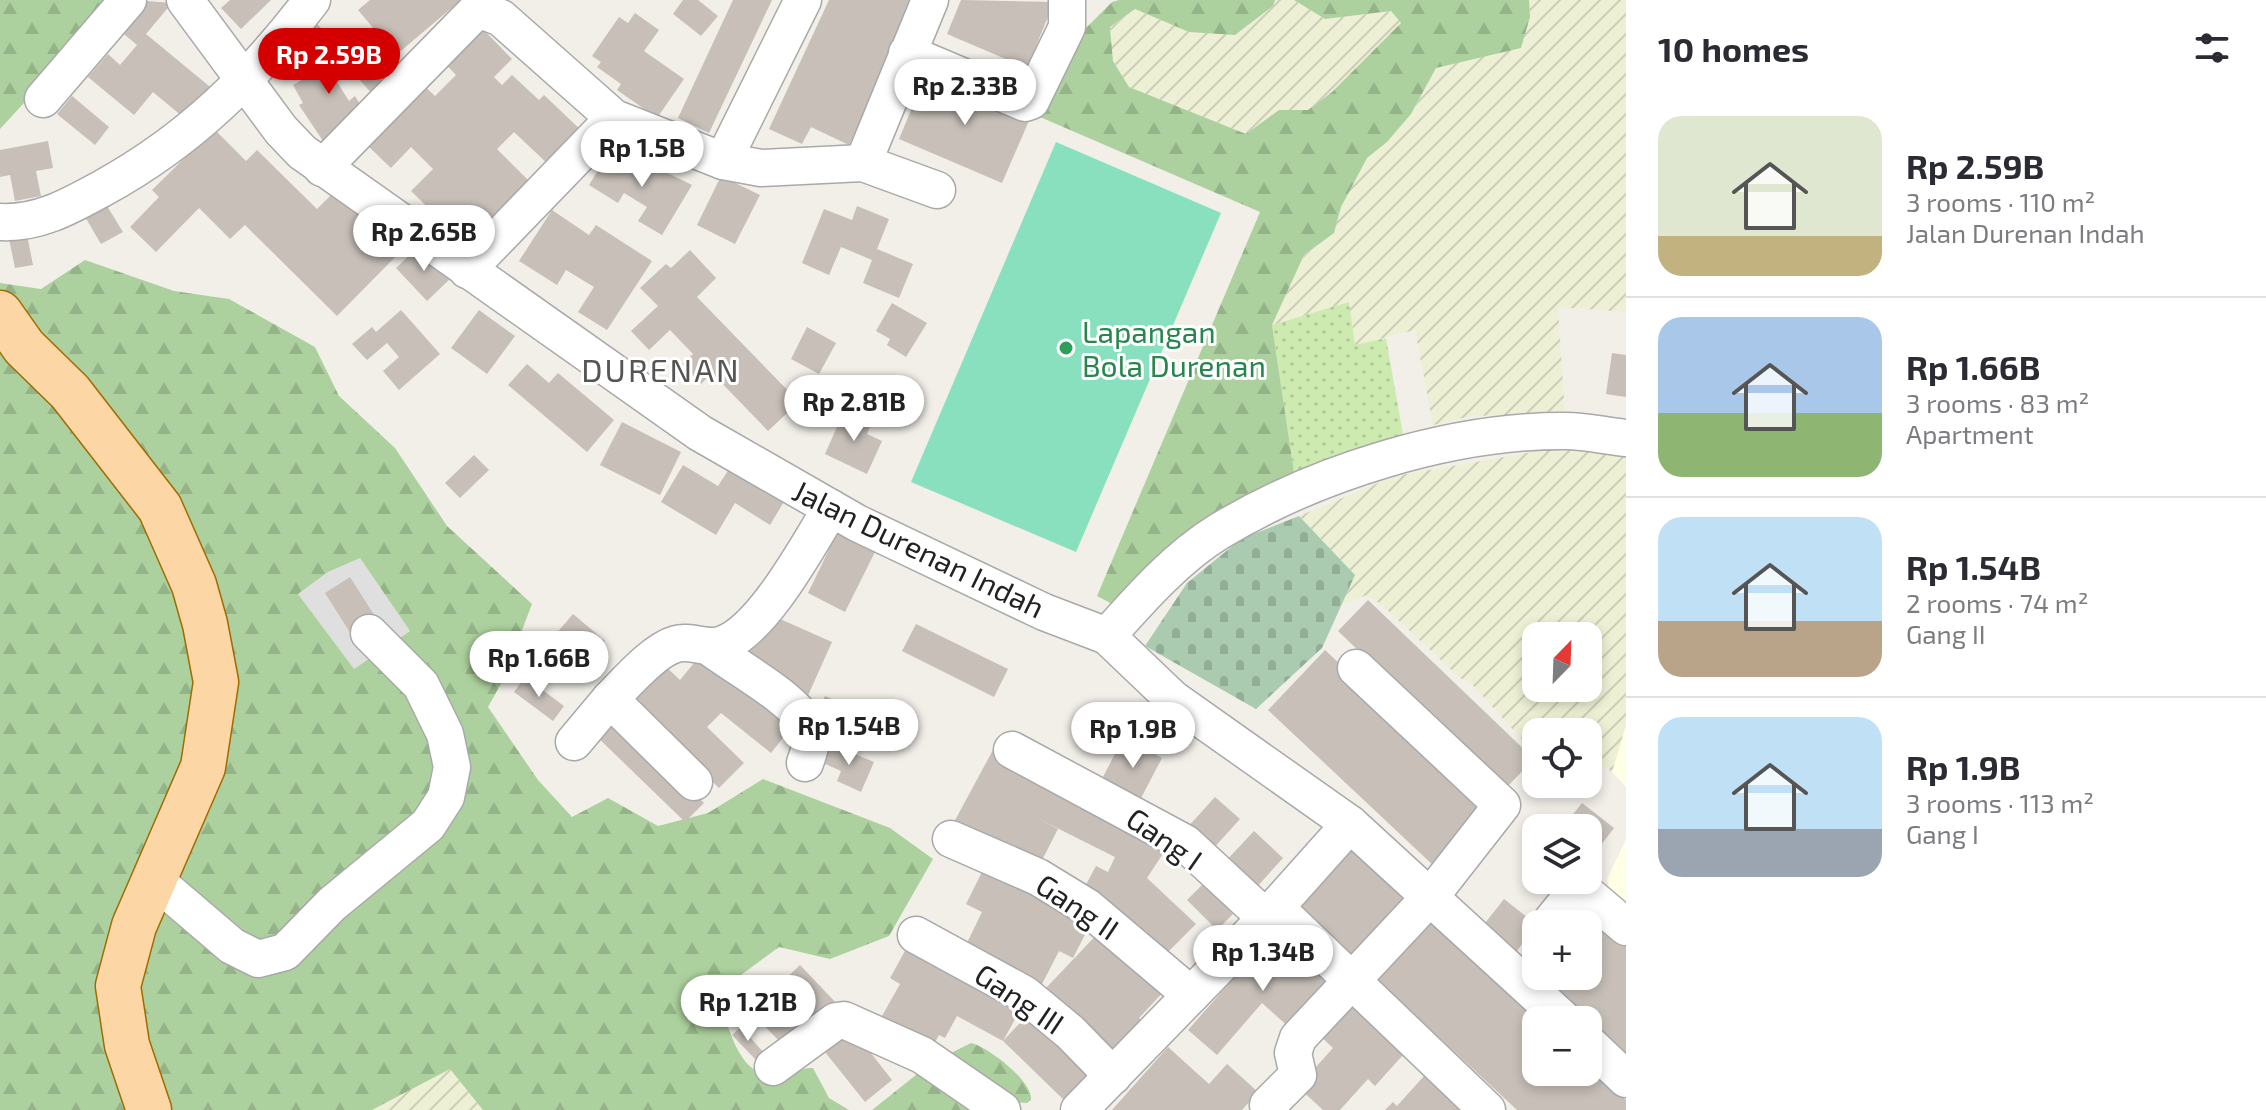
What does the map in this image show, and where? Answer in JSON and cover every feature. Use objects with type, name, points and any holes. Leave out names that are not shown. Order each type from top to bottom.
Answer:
[{"type":"main road","points":[[0,313],[24,347],[70,392],[160,508],[194,585],[216,682],[203,767],[134,926],[118,986],[127,1045],[149,1110]]},
{"type":"street","points":[[43,99],[128,0]]},
{"type":"street","name":"Jalan Durenan Indah","points":[[185,0],[281,130],[322,168],[700,433],[831,508],[1044,612],[1107,636]]},
{"type":"street","points":[[0,222],[17,223],[63,210],[155,160],[246,80],[312,0]]},
{"type":"street","points":[[723,161],[803,0]]},
{"type":"street","points":[[863,163],[930,0]]},
{"type":"street","points":[[907,53],[1025,103],[1031,101],[1067,27],[1067,0]]},
{"type":"street","points":[[322,168],[474,13],[481,10],[501,18],[614,118],[723,161],[761,168],[863,163],[937,190]]},
{"type":"street","points":[[467,270],[614,118]]},
{"type":"street","points":[[1549,1006],[1350,824],[1173,699],[1107,636],[1143,596],[1217,533],[1336,476],[1454,442],[1513,433],[1568,431],[1626,438]]},
{"type":"street","points":[[574,742],[642,667],[676,644],[720,646],[739,634],[763,611],[831,508]]},
{"type":"street","points":[[156,881],[232,946],[258,959],[285,952],[332,904],[428,825],[446,797],[452,767],[445,734],[421,685],[369,633]]},
{"type":"street","points":[[708,646],[794,709],[809,726],[812,742],[805,763]]},
{"type":"street","points":[[1267,1108],[1298,1075],[1293,1048],[1298,1038],[1430,897],[1502,805],[1356,668]]},
{"type":"street","points":[[610,699],[694,782]]},
{"type":"street","name":"Gang I","points":[[1012,750],[1185,843],[1350,979],[1487,1110]]},
{"type":"street","points":[[1079,1110],[1271,913],[1350,824]]},
{"type":"street","name":"Gang II","points":[[951,839],[1038,877],[1087,907],[1191,995]]},
{"type":"street","points":[[1560,910],[1579,887],[1626,927]]},
{"type":"street","name":"Gang III","points":[[916,935],[1024,994],[1070,1032],[1113,1076]]},
{"type":"street","points":[[1511,971],[1522,957]]},
{"type":"street","points":[[773,1067],[836,1021],[844,1020],[922,1055],[1002,1110]]},
{"type":"street","points":[[1602,1056],[1626,1079]]},
{"type":"shaded area","points":[[1275,0],[1294,0],[1325,19],[1391,11],[1401,23],[1332,92],[1308,110],[1279,110],[1246,134],[1129,87],[1113,61],[1110,27],[1135,9],[1189,32],[1272,7]]},
{"type":"shaded area","points":[[1529,0],[1626,0],[1626,312],[1558,307],[1565,414],[1471,416],[1433,425],[1415,330],[1355,345],[1349,303],[1272,325],[1304,255],[1334,233],[1342,204],[1367,158],[1387,142],[1411,114],[1436,68],[1472,57],[1530,17]]},
{"type":"shaded area","points":[[1573,445],[1626,449],[1626,725],[1612,772],[1602,764],[1602,718],[1522,718],[1522,740],[1470,682],[1460,678],[1382,605],[1367,595],[1342,604],[1355,575],[1299,516],[1395,476]]},
{"type":"shaded area","points":[[360,558],[410,631],[354,670],[298,594],[328,572]]},
{"type":"shaded area","points":[[1626,725],[1626,787],[1612,772]]},
{"type":"shaded area","points":[[1626,839],[1626,910],[1611,896],[1607,879]]},
{"type":"shaded area","points":[[450,1069],[483,1110],[372,1110]]},
{"type":"green space","points":[[0,0],[119,0],[0,129]]},
{"type":"green space","points":[[1275,0],[1273,6],[1235,35],[1189,32],[1135,9],[1110,27],[1113,61],[1129,87],[1246,134],[1279,110],[1308,110],[1332,92],[1401,23],[1391,11],[1325,19],[1294,0],[1529,0],[1530,17],[1521,48],[1436,68],[1411,114],[1387,142],[1367,158],[1341,207],[1334,233],[1304,255],[1272,325],[1295,479],[1118,607],[1097,596],[1260,212],[1040,117],[1073,41],[1112,2]]},
{"type":"green space","name":"Lapangan Bola Durenan","points":[[1056,142],[1221,213],[1076,552],[911,482]]},
{"type":"green space","points":[[85,260],[174,291],[229,299],[315,347],[339,396],[395,448],[447,526],[532,604],[503,680],[488,707],[538,780],[572,817],[608,798],[658,826],[708,813],[763,779],[890,828],[933,859],[889,936],[830,959],[779,947],[741,975],[723,1014],[737,1048],[749,1066],[758,1072],[782,1076],[813,1068],[829,1098],[849,1110],[483,1110],[450,1069],[372,1110],[0,1110],[0,283],[41,289]],"holes":[[[360,558],[410,631],[354,669],[298,594],[328,572]]]},
{"type":"green space","points":[[1349,302],[1355,345],[1386,338],[1404,440],[1295,479],[1272,325]]},
{"type":"green space","points":[[1299,516],[1355,575],[1322,648],[1256,709],[1145,646],[1187,583],[1241,539]]},
{"type":"green space","points":[[971,1043],[1008,1066],[1025,1084],[1031,1100],[1027,1103],[982,1100],[966,1110],[872,1110],[931,1063]]},
{"type":"building","points":[[134,0],[172,3],[146,34],[215,91],[189,122],[153,92],[134,115],[88,77],[108,54],[120,65],[137,45],[113,25]]},
{"type":"building","points":[[230,0],[271,0],[241,29],[221,8]]},
{"type":"building","points":[[370,0],[461,0],[396,55],[358,10]]},
{"type":"building","points":[[683,0],[698,0],[718,16],[701,36],[673,14]]},
{"type":"building","points":[[733,0],[772,0],[709,133],[678,118]]},
{"type":"building","points":[[829,0],[917,0],[849,145],[811,127],[802,144],[769,129]]},
{"type":"building","points":[[961,0],[1054,2],[1027,68],[947,34]]},
{"type":"building","points":[[635,13],[659,30],[644,51],[684,79],[657,118],[617,90],[621,84],[597,67],[601,62],[592,56],[619,17],[628,23]]},
{"type":"building","points":[[314,21],[331,38],[287,80],[271,63]]},
{"type":"building","points":[[477,23],[512,59],[494,77],[502,85],[512,75],[539,100],[544,95],[583,132],[550,166],[514,132],[497,149],[529,181],[482,228],[465,212],[449,228],[411,191],[433,169],[411,147],[391,168],[368,146],[419,81],[435,96],[456,75],[441,59]]},
{"type":"building","points":[[335,44],[352,72],[337,82],[349,101],[355,96],[366,115],[323,141],[299,105],[303,103],[293,85],[324,67],[316,55]]},
{"type":"building","points":[[384,56],[399,73],[373,95],[358,78]]},
{"type":"building","points":[[927,72],[1031,116],[1002,183],[899,139]]},
{"type":"building","points":[[72,96],[109,127],[95,145],[57,114]]},
{"type":"building","points":[[214,129],[246,161],[257,150],[317,209],[338,188],[406,246],[337,316],[245,225],[230,239],[199,208],[156,252],[130,227],[159,197],[152,190]]},
{"type":"building","points":[[48,141],[53,168],[36,171],[41,196],[15,201],[10,175],[0,177],[0,150]]},
{"type":"building","points":[[610,151],[639,168],[643,161],[692,185],[662,235],[638,221],[647,207],[624,193],[618,203],[589,185]]},
{"type":"building","points":[[721,176],[760,195],[735,244],[697,225]]},
{"type":"building","points":[[102,198],[123,232],[101,244],[81,210]]},
{"type":"building","points":[[857,206],[889,219],[877,249],[913,264],[899,298],[863,283],[872,260],[841,247],[829,275],[802,263],[824,209],[852,220]]},
{"type":"building","points":[[552,210],[589,235],[596,225],[652,261],[607,330],[578,312],[594,287],[566,270],[557,285],[519,261]]},
{"type":"building","points":[[26,230],[33,265],[15,268],[8,234]]},
{"type":"building","points":[[420,245],[451,278],[427,301],[396,268]]},
{"type":"building","points":[[690,250],[716,278],[697,297],[799,402],[768,431],[712,373],[701,384],[682,364],[693,354],[670,330],[649,350],[631,331],[658,306],[640,288],[666,264],[671,268]]},
{"type":"building","points":[[892,303],[927,323],[906,357],[887,345],[890,339],[876,331]]},
{"type":"building","points":[[401,310],[440,354],[399,390],[383,371],[399,357],[387,343],[367,360],[352,344],[372,327],[376,332]]},
{"type":"building","points":[[479,310],[515,336],[487,374],[451,348]]},
{"type":"building","points":[[807,327],[836,343],[819,374],[791,359]]},
{"type":"building","points":[[1612,353],[1626,355],[1626,397],[1606,394]]},
{"type":"building","points":[[527,364],[549,383],[558,373],[614,420],[587,452],[508,385]]},
{"type":"building","points":[[845,409],[872,422],[867,434],[882,441],[867,474],[825,454]]},
{"type":"building","points":[[622,422],[681,452],[660,495],[600,465]]},
{"type":"building","points":[[474,455],[489,470],[460,498],[445,483]]},
{"type":"building","points":[[683,465],[718,486],[731,466],[785,500],[770,525],[735,503],[716,535],[661,502]]},
{"type":"building","points":[[837,533],[875,552],[845,612],[808,593]]},
{"type":"building","points":[[350,577],[376,618],[351,634],[325,593]]},
{"type":"building","points":[[1368,600],[1522,748],[1522,771],[1504,790],[1338,631]]},
{"type":"building","points":[[573,614],[605,641],[582,669],[549,642]]},
{"type":"building","points":[[771,615],[832,642],[806,700],[748,666],[743,640],[757,646]]},
{"type":"building","points":[[916,624],[1008,669],[994,697],[902,651]]},
{"type":"building","points":[[1325,650],[1479,795],[1471,802],[1479,810],[1435,867],[1268,710]]},
{"type":"building","points":[[703,652],[796,721],[771,753],[721,713],[707,727],[744,763],[719,788],[626,697],[664,665],[680,680]]},
{"type":"building","points":[[525,677],[564,706],[553,721],[514,692]]},
{"type":"building","points":[[825,696],[896,728],[886,748],[816,715]]},
{"type":"building","points":[[611,711],[704,803],[685,822],[591,731]]},
{"type":"building","points":[[831,744],[874,762],[861,792],[837,781],[841,771],[823,763]]},
{"type":"building","points":[[1136,744],[1162,758],[1140,800],[1103,777],[1119,746],[1131,752]]},
{"type":"building","points":[[993,750],[1084,791],[1172,840],[1147,878],[1196,924],[1165,955],[1082,892],[1096,866],[1108,872],[1115,857],[1035,817],[1058,829],[1039,866],[953,824]]},
{"type":"building","points":[[1215,797],[1240,819],[1211,851],[1186,829]]},
{"type":"building","points":[[1582,803],[1596,814],[1573,814]]},
{"type":"building","points":[[1602,819],[1614,828],[1602,844]]},
{"type":"building","points":[[1254,831],[1283,858],[1254,890],[1224,863]]},
{"type":"building","points":[[1350,849],[1405,898],[1353,957],[1298,908]]},
{"type":"building","points":[[987,862],[1094,917],[1073,958],[1059,951],[1040,988],[964,949],[982,912],[966,904]]},
{"type":"building","points":[[1203,884],[1233,914],[1217,930],[1187,900]]},
{"type":"building","points":[[1504,899],[1522,913],[1522,944],[1515,954],[1482,927]]},
{"type":"building","points":[[1428,915],[1525,1006],[1522,1006],[1522,1086],[1602,1086],[1602,1077],[1626,1100],[1626,1110],[1517,1110],[1371,974]]},
{"type":"building","points":[[1602,920],[1626,944],[1626,1055],[1602,1032],[1602,1006],[1576,1006],[1559,990],[1602,990]]},
{"type":"building","points":[[1104,927],[1168,987],[1139,1018],[1146,1025],[1117,1055],[1046,988]]},
{"type":"building","points":[[1275,931],[1333,981],[1291,1029],[1262,1003],[1217,1055],[1188,1030]]},
{"type":"building","points":[[911,940],[1024,1003],[1003,1041],[957,1016],[945,1038],[939,1035],[934,1044],[882,1016],[900,984],[890,978]]},
{"type":"building","points":[[800,965],[839,1006],[782,1044],[751,1012]]},
{"type":"building","points":[[1353,994],[1411,1046],[1375,1086],[1368,1079],[1340,1110],[1323,1110],[1298,1087],[1333,1048],[1317,1033]]},
{"type":"building","points":[[1033,1009],[1098,1071],[1067,1103],[1003,1041]]},
{"type":"building","points":[[849,1025],[892,1080],[865,1102],[821,1047]]},
{"type":"building","points":[[741,1027],[764,1053],[756,1060],[732,1035]]},
{"type":"building","points":[[1168,1047],[1209,1084],[1227,1064],[1258,1092],[1242,1110],[1112,1110]]},
{"type":"building","points":[[1433,1066],[1482,1110],[1385,1110],[1393,1102],[1397,1106]]},
{"type":"place","name":"Lapangan Bola Durenan","points":[[1066,348]]},
{"type":"district","name":"DURENAN","points":[[661,369]]}]
